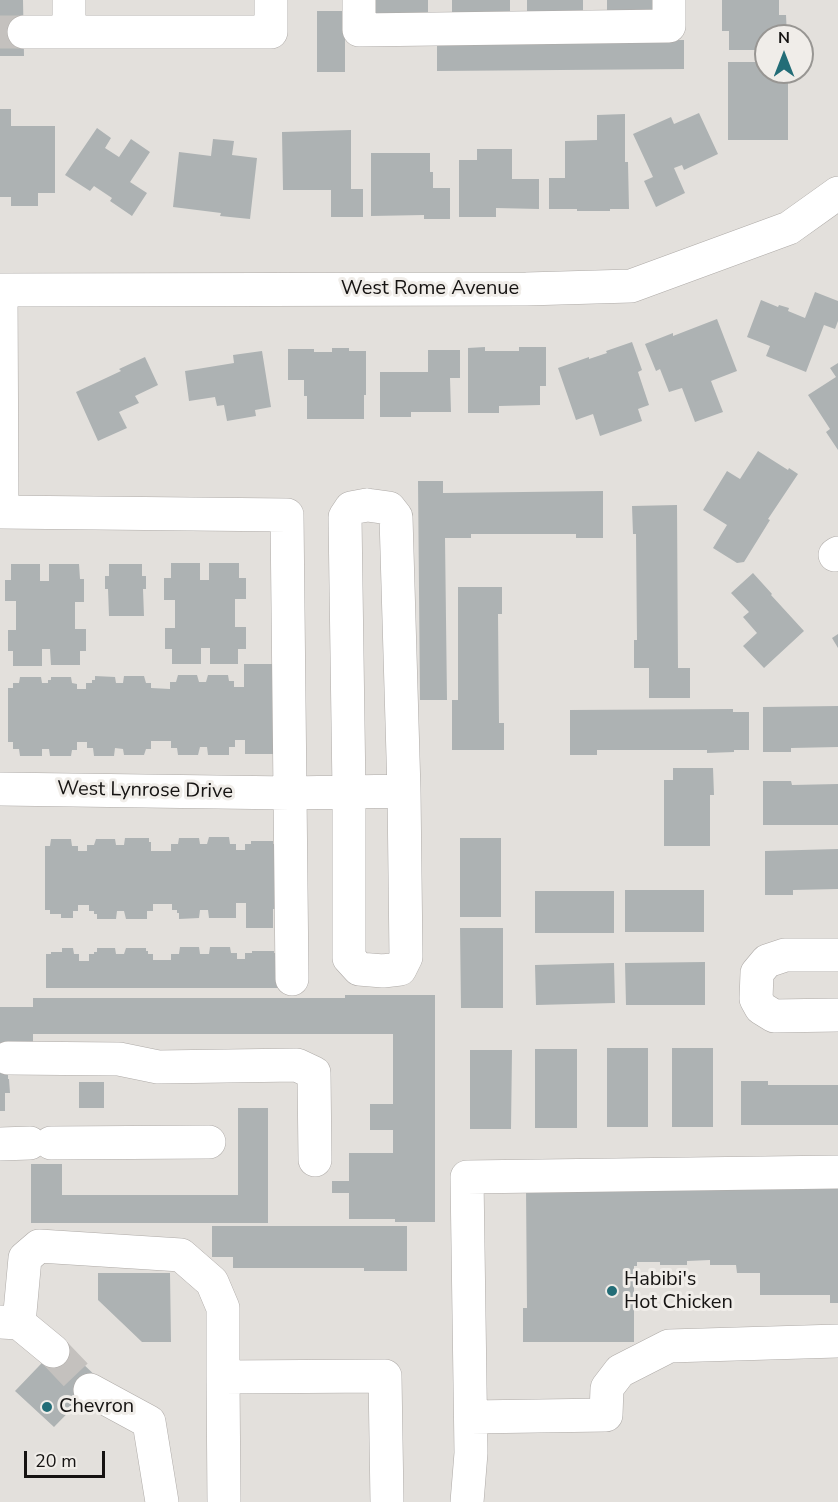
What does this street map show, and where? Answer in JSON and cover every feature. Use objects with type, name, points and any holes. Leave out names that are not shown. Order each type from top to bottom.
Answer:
[{"type":"street","points":[[24,32],[69,16],[271,32],[271,0]]},
{"type":"street","points":[[359,0],[359,30],[669,26],[669,0]]},
{"type":"street","name":"West Rome Avenue","points":[[0,290],[526,289],[631,286],[789,228],[838,193]]},
{"type":"street","points":[[0,290],[1,512],[286,515],[292,979]]},
{"type":"street","points":[[368,505],[388,508],[396,517],[406,957],[400,969],[383,971],[359,969],[349,958],[349,792],[345,517],[351,508],[368,505]]},
{"type":"street","name":"West Lynrose Drive","points":[[0,789],[290,793],[404,791]]},
{"type":"street","points":[[838,955],[785,955],[767,961],[757,973],[756,999],[761,1008],[774,1017],[838,1015]]},
{"type":"street","points":[[8,1058],[119,1059],[158,1066],[297,1065],[314,1073],[315,1160]]},
{"type":"street","points":[[27,1143],[209,1142]]},
{"type":"street","points":[[467,1502],[471,1417],[467,1177],[838,1172]]},
{"type":"street","points":[[53,1351],[10,1322],[25,1258],[39,1246],[181,1256],[212,1282],[223,1308],[224,1502]]},
{"type":"street","points":[[471,1417],[606,1415],[607,1388],[620,1371],[669,1346],[838,1341]]},
{"type":"street","points":[[223,1377],[385,1376],[387,1502]]},
{"type":"street","points":[[90,1390],[149,1422],[162,1502]]},
{"type":"building","points":[[0,0],[23,0],[24,56],[0,56]]},
{"type":"building","points":[[372,0],[428,0],[428,17],[372,14]]},
{"type":"building","points":[[452,0],[510,0],[510,17],[452,17]]},
{"type":"building","points":[[527,0],[583,0],[583,16],[527,16]]},
{"type":"building","points":[[607,0],[655,0],[655,10],[607,15]]},
{"type":"building","points":[[722,0],[779,0],[779,15],[786,15],[786,24],[754,24],[754,50],[729,50],[729,31],[722,31]]},
{"type":"building","points":[[317,11],[345,11],[345,72],[317,72]]},
{"type":"building","points":[[684,40],[684,69],[437,71],[437,42]]},
{"type":"building","points":[[728,62],[754,62],[754,84],[788,84],[788,140],[728,140]]},
{"type":"building","points":[[0,109],[11,109],[11,126],[55,126],[55,193],[38,193],[38,206],[11,206],[11,197],[0,197]]},
{"type":"building","points":[[699,113],[718,154],[684,170],[682,165],[674,168],[685,193],[656,207],[644,181],[653,177],[633,134],[671,117],[674,124]]},
{"type":"building","points":[[625,114],[625,162],[628,162],[629,209],[577,211],[577,209],[549,209],[549,178],[565,178],[565,141],[597,140],[597,115]]},
{"type":"building","points":[[97,128],[111,138],[105,148],[119,157],[131,139],[150,152],[130,182],[147,193],[132,216],[110,201],[112,198],[94,186],[90,191],[65,175]]},
{"type":"building","points":[[351,130],[351,189],[363,189],[363,217],[331,217],[331,190],[283,190],[282,132]]},
{"type":"building","points":[[213,139],[234,141],[232,155],[257,158],[250,219],[173,207],[179,152],[211,156]]},
{"type":"building","points":[[477,149],[512,149],[512,179],[539,179],[539,209],[496,208],[496,217],[459,217],[459,160],[477,160]]},
{"type":"building","points":[[371,153],[430,153],[433,188],[450,188],[450,219],[424,219],[424,215],[371,216]]},
{"type":"building","points":[[815,292],[838,301],[838,321],[835,329],[824,325],[806,372],[766,356],[770,346],[747,337],[761,300],[778,307],[779,305],[789,308],[788,311],[805,318]]},
{"type":"building","points":[[717,319],[737,371],[711,381],[723,412],[695,422],[682,388],[669,392],[660,369],[656,371],[645,344]]},
{"type":"building","points":[[632,342],[642,370],[638,372],[649,405],[638,409],[642,421],[600,436],[593,414],[576,420],[558,368],[607,353],[606,351]]},
{"type":"building","points":[[485,347],[485,351],[519,351],[519,347],[546,347],[546,386],[540,386],[540,405],[499,406],[499,413],[468,413],[468,348]]},
{"type":"building","points":[[332,348],[366,351],[364,419],[307,419],[304,380],[288,380],[288,349],[332,352]]},
{"type":"building","points":[[428,350],[460,350],[460,378],[450,378],[451,412],[411,412],[411,417],[380,417],[380,372],[428,372]]},
{"type":"building","points":[[262,351],[271,407],[255,410],[256,416],[227,421],[224,405],[217,406],[215,397],[189,401],[185,371],[234,363],[233,355]]},
{"type":"building","points":[[145,357],[158,385],[135,396],[139,403],[119,412],[127,428],[98,441],[76,392]]},
{"type":"building","points":[[838,363],[838,450],[826,432],[830,429],[808,395],[836,377],[830,368]]},
{"type":"building","points":[[758,451],[798,474],[768,519],[770,520],[744,562],[737,563],[713,548],[727,525],[703,510],[727,471],[740,479]]},
{"type":"building","points":[[418,481],[443,481],[443,493],[603,491],[603,538],[576,538],[576,534],[471,534],[471,538],[445,538],[447,700],[420,700]]},
{"type":"building","points":[[677,505],[678,668],[690,668],[690,698],[649,698],[649,668],[634,668],[634,640],[637,640],[636,534],[633,534],[632,506]]},
{"type":"building","points":[[171,563],[200,563],[200,580],[209,580],[209,563],[239,563],[239,578],[246,578],[246,599],[235,599],[235,627],[246,627],[246,649],[238,649],[238,664],[210,664],[210,648],[201,648],[201,664],[172,664],[172,649],[165,649],[165,628],[175,628],[175,600],[164,600],[164,578],[171,578]]},
{"type":"building","points":[[11,564],[40,564],[40,581],[49,581],[49,564],[79,564],[80,579],[84,579],[84,602],[75,602],[75,629],[86,629],[86,651],[80,651],[80,665],[51,665],[50,649],[42,649],[42,666],[13,666],[13,651],[8,651],[8,630],[16,630],[16,601],[5,601],[5,580],[11,580]]},
{"type":"building","points":[[109,564],[142,564],[142,576],[146,576],[146,589],[143,589],[144,616],[109,616],[105,576],[109,576]]},
{"type":"building","points":[[753,573],[804,631],[764,668],[743,646],[757,633],[743,617],[749,612],[731,593]]},
{"type":"building","points":[[458,587],[502,587],[502,614],[498,614],[499,723],[504,723],[504,750],[452,750],[452,700],[458,700]]},
{"type":"building","points":[[838,634],[838,648],[832,638]]},
{"type":"building","points":[[244,664],[272,664],[272,681],[277,681],[277,747],[273,747],[273,754],[245,754],[245,740],[235,740],[235,747],[229,747],[229,755],[208,755],[207,747],[200,747],[198,755],[178,755],[177,748],[171,748],[171,741],[151,741],[151,749],[146,749],[144,755],[124,755],[123,749],[115,748],[114,756],[94,756],[93,748],[87,748],[87,742],[77,742],[77,750],[72,750],[71,756],[50,756],[49,749],[42,749],[42,756],[20,756],[19,749],[13,749],[13,742],[8,742],[8,688],[13,688],[13,683],[19,683],[20,677],[41,677],[42,683],[48,683],[51,677],[71,677],[72,683],[77,684],[77,689],[86,689],[86,683],[92,683],[95,676],[115,677],[116,683],[123,683],[124,676],[144,676],[146,683],[151,683],[151,688],[170,689],[170,682],[176,682],[178,675],[197,675],[199,682],[206,682],[208,675],[228,675],[229,681],[234,681],[234,687],[244,687]]},
{"type":"building","points":[[838,706],[838,747],[791,748],[791,752],[763,752],[763,707]]},
{"type":"building","points":[[733,709],[733,712],[749,712],[749,750],[707,753],[707,750],[597,750],[597,755],[570,755],[570,710]]},
{"type":"building","points":[[673,768],[713,768],[714,795],[710,795],[710,846],[664,846],[664,780],[673,780]]},
{"type":"building","points":[[763,781],[791,781],[792,785],[838,784],[838,825],[763,825]]},
{"type":"building","points":[[209,837],[229,837],[230,844],[236,844],[236,850],[245,850],[245,844],[251,844],[251,841],[273,841],[273,844],[278,844],[278,909],[273,909],[273,928],[246,928],[246,903],[236,903],[236,918],[209,918],[208,910],[200,910],[199,918],[179,919],[177,910],[172,910],[172,904],[153,904],[153,911],[147,911],[147,919],[126,919],[124,911],[117,911],[116,919],[97,919],[94,911],[89,911],[89,905],[78,905],[78,911],[73,911],[73,918],[61,918],[61,914],[50,914],[50,910],[45,910],[45,846],[50,846],[51,839],[71,839],[72,846],[78,846],[78,851],[87,851],[87,845],[94,845],[96,839],[115,839],[116,845],[124,845],[125,838],[149,838],[151,851],[171,851],[171,844],[178,844],[179,838],[199,838],[200,844],[207,844]]},
{"type":"building","points":[[460,838],[501,838],[501,917],[460,917]]},
{"type":"building","points":[[838,849],[838,889],[793,890],[793,895],[765,895],[765,851]]},
{"type":"building","points":[[625,890],[704,890],[704,932],[625,932]]},
{"type":"building","points":[[535,891],[614,891],[614,933],[535,933]]},
{"type":"building","points":[[460,928],[503,928],[503,1008],[461,1008]]},
{"type":"building","points":[[180,947],[199,947],[200,954],[209,954],[210,947],[230,947],[231,953],[237,953],[237,959],[245,959],[245,953],[252,953],[252,951],[274,951],[278,953],[278,988],[46,988],[46,954],[62,952],[62,948],[73,948],[74,954],[79,954],[79,961],[89,961],[89,954],[97,952],[97,948],[115,948],[116,954],[124,954],[126,948],[146,948],[148,954],[153,954],[153,960],[171,960],[171,954],[179,954]]},
{"type":"building","points":[[705,962],[705,1005],[626,1005],[625,963]]},
{"type":"building","points":[[614,963],[615,1003],[536,1005],[535,965]]},
{"type":"building","points":[[345,995],[435,995],[435,1222],[349,1219],[349,1193],[332,1193],[332,1181],[349,1181],[349,1153],[393,1153],[393,1130],[370,1130],[370,1104],[393,1104],[393,1034],[33,1034],[33,1043],[8,1043],[10,1093],[5,1093],[5,1111],[0,1111],[0,1007],[33,1007],[33,998],[345,998]]},
{"type":"building","points":[[607,1048],[648,1048],[648,1127],[607,1127]]},
{"type":"building","points":[[672,1048],[713,1048],[713,1127],[672,1127]]},
{"type":"building","points":[[535,1049],[577,1049],[577,1128],[535,1128]]},
{"type":"building","points":[[470,1050],[512,1050],[511,1129],[470,1129]]},
{"type":"building","points":[[741,1081],[768,1081],[768,1085],[838,1085],[838,1125],[741,1125]]},
{"type":"building","points":[[79,1082],[104,1082],[104,1108],[79,1108]]},
{"type":"building","points":[[238,1108],[268,1108],[268,1223],[31,1223],[31,1164],[62,1164],[62,1195],[238,1195]]},
{"type":"building","points":[[833,1184],[838,1184],[838,1303],[830,1303],[830,1295],[760,1295],[760,1273],[737,1273],[736,1265],[710,1265],[710,1260],[687,1261],[687,1265],[637,1262],[637,1266],[634,1266],[634,1342],[523,1342],[523,1308],[527,1308],[526,1188],[833,1189]]},
{"type":"building","points":[[212,1226],[407,1226],[407,1271],[364,1271],[364,1268],[233,1268],[233,1257],[212,1257]]},
{"type":"building","points":[[98,1273],[170,1273],[171,1342],[142,1342],[98,1300]]},
{"type":"building","points":[[61,1343],[100,1380],[54,1427],[15,1391]]},
{"type":"tunnel","points":[[0,32],[24,32]]},
{"type":"tunnel","points":[[53,1351],[90,1390]]},
{"type":"place","name":"Habibi's Hot Chicken","points":[[612,1291]]},
{"type":"place","name":"Chevron","points":[[47,1407]]}]
